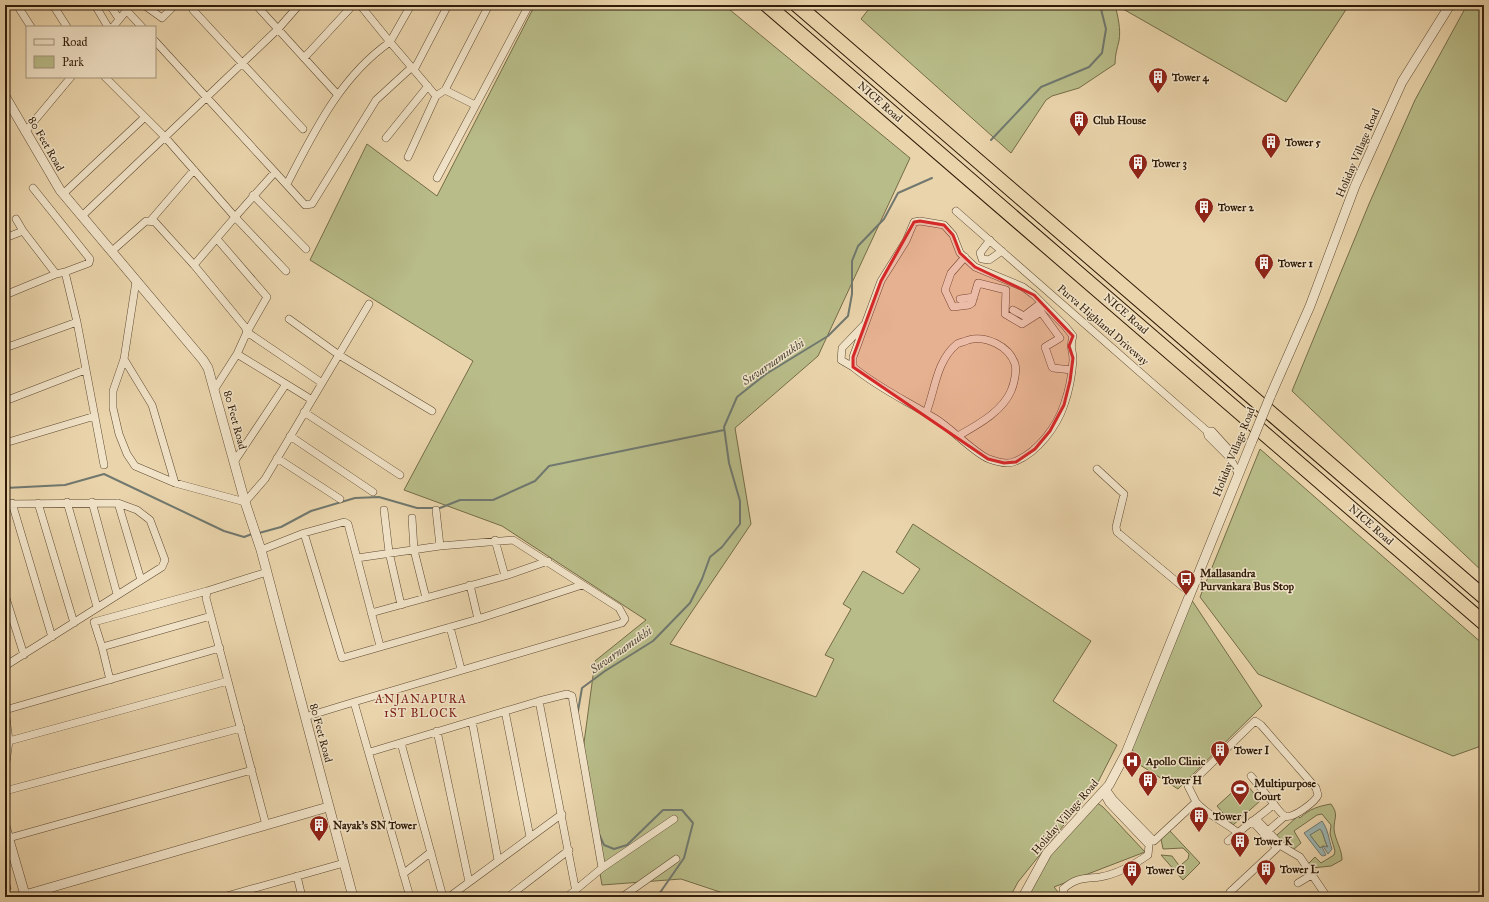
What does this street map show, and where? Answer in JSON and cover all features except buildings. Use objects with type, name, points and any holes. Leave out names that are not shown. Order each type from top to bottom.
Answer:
[{"type":"highway","name":"NICE Road","points":[[767,5],[1484,623]]},
{"type":"highway","name":"NICE Road","points":[[797,5],[1484,597]]},
{"type":"street","points":[[17,5],[30,26]]},
{"type":"street","points":[[53,5],[66,26]]},
{"type":"street","points":[[95,5],[107,26]]},
{"type":"street","points":[[110,5],[120,19]]},
{"type":"street","points":[[144,5],[162,18],[175,5]]},
{"type":"street","points":[[256,5],[337,94]]},
{"type":"street","points":[[82,216],[278,29],[299,5]]},
{"type":"street","points":[[304,58],[353,5]]},
{"type":"street","points":[[360,5],[436,96]]},
{"type":"street","points":[[287,184],[337,94],[376,53],[390,42],[410,5]]},
{"type":"street","points":[[156,42],[305,205],[312,204],[376,100],[413,68],[448,5]]},
{"type":"street","points":[[408,157],[436,96],[445,90],[489,5]]},
{"type":"street","points":[[438,178],[475,105],[529,5]]},
{"type":"street","name":"Holiday Village Road","points":[[1023,897],[1047,853],[1105,790],[1126,753],[1189,592],[1270,397],[1310,306],[1355,186],[1402,82],[1450,5]]},
{"type":"street","points":[[114,26],[129,8],[141,26]]},
{"type":"street","points":[[194,10],[303,129]]},
{"type":"street","points":[[106,78],[165,137],[235,217],[286,271]]},
{"type":"street","points":[[25,132],[64,80]]},
{"type":"street","points":[[386,138],[428,86]]},
{"type":"street","points":[[445,90],[475,105]]},
{"type":"street","name":"80 Feet Road","points":[[5,96],[50,175],[64,194],[203,360],[214,390],[245,502],[261,550],[353,897]]},
{"type":"street","points":[[64,194],[145,117]]},
{"type":"street","points":[[112,251],[146,221],[151,220],[194,170]]},
{"type":"street","points":[[194,265],[253,195],[275,172]]},
{"type":"street","points":[[5,295],[56,274],[89,263],[90,259],[33,188]]},
{"type":"street","points":[[253,195],[306,249]]},
{"type":"street","name":"Purva Highland Driveway","points":[[956,211],[1207,431],[1208,436],[1230,458],[1238,473]]},
{"type":"street","points":[[16,219],[22,231],[56,274]]},
{"type":"street","points":[[151,220],[155,222],[194,265],[245,327],[247,332],[322,383]]},
{"type":"street","name":"Purva Highland Driveway","points":[[929,221],[944,225],[953,235],[960,253],[965,257],[976,267],[1023,287],[1043,303],[1073,336],[1069,346],[1073,358],[1072,370],[1064,405],[1050,431],[1035,449],[1016,462],[1004,463],[988,459],[926,413],[866,377],[853,367],[853,357],[881,281],[906,241],[914,222],[929,221]]},
{"type":"street","points":[[5,238],[22,231]]},
{"type":"street","points":[[214,390],[237,354],[247,332],[267,297],[217,239]]},
{"type":"street","points":[[982,259],[980,253],[990,240]]},
{"type":"street","points":[[982,259],[989,260],[1002,251]]},
{"type":"street","points":[[965,257],[951,273],[945,290],[953,307],[969,305],[974,297],[978,283],[1006,290],[1005,314],[1022,324],[1041,312]]},
{"type":"street","points":[[976,267],[982,259]]},
{"type":"street","points":[[65,272],[77,322],[104,465]]},
{"type":"street","points":[[136,281],[124,359],[113,391],[113,408],[119,434],[128,454],[135,466],[175,483],[245,502],[265,478],[369,304]]},
{"type":"street","points":[[960,299],[974,297]]},
{"type":"street","points":[[1013,310],[1024,316],[1037,306],[1060,338],[1045,347],[1053,368],[1072,370]]},
{"type":"street","points":[[289,319],[339,355],[432,411]]},
{"type":"street","points":[[5,348],[77,322]]},
{"type":"street","points":[[853,367],[841,360],[842,348],[866,324]]},
{"type":"street","points":[[926,413],[932,398],[937,374],[957,344],[974,339],[986,339],[998,344],[1008,352],[1016,370],[1011,391],[1002,405],[983,421],[958,436]]},
{"type":"street","points":[[237,354],[312,400]]},
{"type":"street","points":[[124,359],[152,405],[175,483]]},
{"type":"street","points":[[5,401],[85,370]]},
{"type":"street","points":[[234,462],[286,384]]},
{"type":"street","points":[[304,412],[400,475]]},
{"type":"street","points":[[5,443],[95,416]]},
{"type":"street","points":[[290,436],[373,492]]},
{"type":"street","points":[[277,458],[340,499]]},
{"type":"street","points":[[1097,469],[1124,494],[1116,527],[1117,532],[1189,592]]},
{"type":"street","points":[[67,502],[97,607]]},
{"type":"street","points":[[92,502],[117,594]]},
{"type":"street","points":[[5,666],[24,655],[74,623],[117,594],[162,567],[165,560],[150,520],[137,510],[118,503],[9,503],[52,637]]},
{"type":"street","points":[[38,503],[74,623]]},
{"type":"street","points":[[118,503],[140,580]]},
{"type":"street","points":[[384,510],[389,552],[400,605]]},
{"type":"street","points":[[436,510],[440,546]]},
{"type":"street","points":[[412,518],[414,550],[426,598]]},
{"type":"street","points":[[261,550],[304,533],[344,522],[348,524],[380,646]]},
{"type":"street","points":[[304,533],[342,658],[478,619],[582,585]]},
{"type":"street","points":[[495,540],[505,576]]},
{"type":"street","points":[[305,717],[622,622],[625,619],[619,608],[582,585],[548,561],[513,540],[495,540],[440,546],[389,552],[357,558]]},
{"type":"street","points":[[371,613],[505,576],[548,561]]},
{"type":"street","points":[[110,680],[94,622],[207,591],[267,572]]},
{"type":"street","points":[[470,586],[478,619]]},
{"type":"street","points":[[207,591],[206,598],[266,825]]},
{"type":"street","points":[[5,595],[24,655]]},
{"type":"street","points":[[102,647],[211,616]]},
{"type":"street","points":[[450,627],[462,669]]},
{"type":"street","points":[[5,770],[9,742],[5,710],[220,648]]},
{"type":"street","points":[[9,742],[228,681]]},
{"type":"street","points":[[370,752],[539,701],[567,694],[572,696],[602,868]]},
{"type":"street","points":[[539,701],[569,850],[576,894]]},
{"type":"street","points":[[354,702],[370,752],[410,897]]},
{"type":"street","points":[[505,711],[530,837]]},
{"type":"street","points":[[472,721],[498,860]]},
{"type":"street","points":[[1238,833],[1228,824],[1206,813],[1196,802],[1188,786],[1254,721],[1261,725],[1316,788],[1318,795],[1316,799],[1294,816],[1285,816],[1251,776]]},
{"type":"street","points":[[5,791],[241,728]]},
{"type":"street","points":[[437,731],[469,882]]},
{"type":"street","points":[[401,743],[443,897]]},
{"type":"street","points":[[9,838],[252,770]]},
{"type":"street","points":[[1105,790],[1112,799],[1154,840],[1196,802]]},
{"type":"street","points":[[1065,897],[1063,889],[1078,879],[1101,877],[1136,863],[1148,855],[1149,845],[1109,803],[1105,790]]},
{"type":"street","points":[[1228,841],[1274,804]]},
{"type":"street","points":[[5,826],[9,838],[21,896],[49,893],[328,807]]},
{"type":"street","points":[[449,897],[562,814]]},
{"type":"street","points":[[1268,831],[1285,816]]},
{"type":"street","points":[[567,897],[576,894],[602,868],[674,819]]},
{"type":"street","points":[[1255,820],[1283,847],[1296,854],[1313,874],[1327,897]]},
{"type":"street","points":[[1230,892],[1277,848],[1255,820]]},
{"type":"street","points":[[508,897],[569,850]]},
{"type":"street","points":[[403,874],[431,852]]},
{"type":"street","points":[[622,897],[676,859]]},
{"type":"street","points":[[223,897],[344,863]]},
{"type":"street","points":[[1298,883],[1313,874]]},
{"type":"street","points":[[297,876],[302,897]]},
{"type":"highlighted area","points":[[920,221],[944,225],[953,235],[960,253],[975,267],[1034,295],[1073,336],[1069,346],[1073,358],[1070,381],[1064,405],[1050,431],[1035,449],[1016,462],[1004,463],[988,459],[853,367],[853,357],[881,281],[914,222]]},
{"type":"green space","points":[[535,5],[724,5],[910,158],[818,356],[735,428],[751,524],[670,644],[816,697],[834,659],[825,655],[851,609],[843,604],[863,571],[903,594],[920,569],[896,552],[913,524],[1091,641],[1053,701],[1117,745],[1097,784],[1018,882],[1010,897],[735,897],[681,879],[602,885],[581,765],[595,661],[646,620],[502,526],[404,490],[473,361],[310,260],[367,144],[437,196]]},
{"type":"green space","points":[[872,5],[1115,5],[1120,32],[1115,64],[1079,88],[1052,96],[1046,100],[1011,153],[861,19]]},
{"type":"green space","points":[[1116,5],[1343,5],[1347,8],[1286,102]]},
{"type":"green space","points":[[1467,5],[1484,5],[1484,573],[1292,391],[1369,204],[1415,100]]},
{"type":"green space","points":[[1260,449],[1484,645],[1484,745],[1453,756],[1258,674],[1200,597]]},
{"type":"green space","points":[[1191,599],[1262,706],[1178,789],[1140,765],[1130,745]]},
{"type":"green space","name":"Multipurpose Court","points":[[1248,786],[1260,801],[1233,825],[1217,806],[1237,788],[1241,792]]},
{"type":"green space","points":[[1096,802],[1103,807],[1145,852],[1054,887],[1062,897],[1023,897],[1035,871]]},
{"type":"green space","points":[[1331,804],[1335,811],[1334,829],[1342,860],[1331,866],[1312,868],[1308,864],[1315,857],[1321,863],[1334,855],[1335,851],[1330,834],[1331,825],[1322,814],[1317,815],[1294,831],[1301,843],[1293,850],[1276,836],[1298,816],[1300,818],[1314,808]]},
{"type":"green space","points":[[1320,828],[1327,848],[1323,846],[1320,848],[1310,835]]},
{"type":"green space","points":[[1169,830],[1200,863],[1183,880],[1161,855],[1172,856],[1181,868],[1182,864],[1188,859],[1189,854],[1183,848],[1163,849],[1161,839]]},
{"type":"green space","points":[[5,867],[11,889],[5,891]]},
{"type":"water","points":[[1322,821],[1327,831],[1332,849],[1328,854],[1323,846],[1328,847],[1320,829],[1310,835],[1320,848],[1322,847],[1326,855],[1323,856],[1304,833]]},
{"type":"waterway","name":"Suvarnamukhi","points":[[991,140],[1041,87],[1089,67],[1102,53],[1106,29],[1100,5]]},
{"type":"waterway","name":"Suvarnamukhi","points":[[578,711],[582,688],[605,671],[653,641],[690,603],[702,579],[710,557],[722,547],[740,524],[740,501],[729,463],[724,427],[737,397],[766,374],[828,336],[848,316],[852,294],[852,261],[858,246],[884,219],[898,193],[932,178]]},
{"type":"waterway","points":[[259,533],[281,527],[311,511],[355,498],[379,497],[417,508],[440,508],[460,500],[493,500],[535,481],[549,466],[724,430]]},
{"type":"waterway","points":[[5,488],[65,485],[104,474],[224,531],[244,537],[252,534]]},
{"type":"waterway","name":"Suvarnamukhi","points":[[599,834],[604,845],[614,849],[627,845],[663,810],[682,810],[693,823],[684,858],[657,897]]},
{"type":"place","name":"Tower 4","points":[[1158,94]]},
{"type":"place","name":"Club House","points":[[1079,137]]},
{"type":"place","name":"Tower 5","points":[[1271,159]]},
{"type":"place","name":"Tower 3","points":[[1138,180]]},
{"type":"place","name":"Tower 2","points":[[1204,224]]},
{"type":"place","name":"Tower 1","points":[[1264,280]]},
{"type":"place","name":"Mallasandra Purvankara Bus Stop","points":[[1186,596]]},
{"type":"place","name":"Tower I","points":[[1220,767]]},
{"type":"place","name":"Apollo Clinic","points":[[1132,778]]},
{"type":"place","name":"Tower H","points":[[1148,797]]},
{"type":"place","name":"Multipurpose Court","points":[[1240,806]]},
{"type":"place","name":"Tower J","points":[[1199,833]]},
{"type":"place","name":"Nayak's SN Tower","points":[[319,842]]},
{"type":"place","name":"Tower K","points":[[1240,858]]},
{"type":"place","name":"Tower L","points":[[1266,886]]},
{"type":"place","name":"Tower G","points":[[1132,887]]},
{"type":"district","name":"ANJANAPURA 1ST BLOCK","points":[[421,706]]}]
